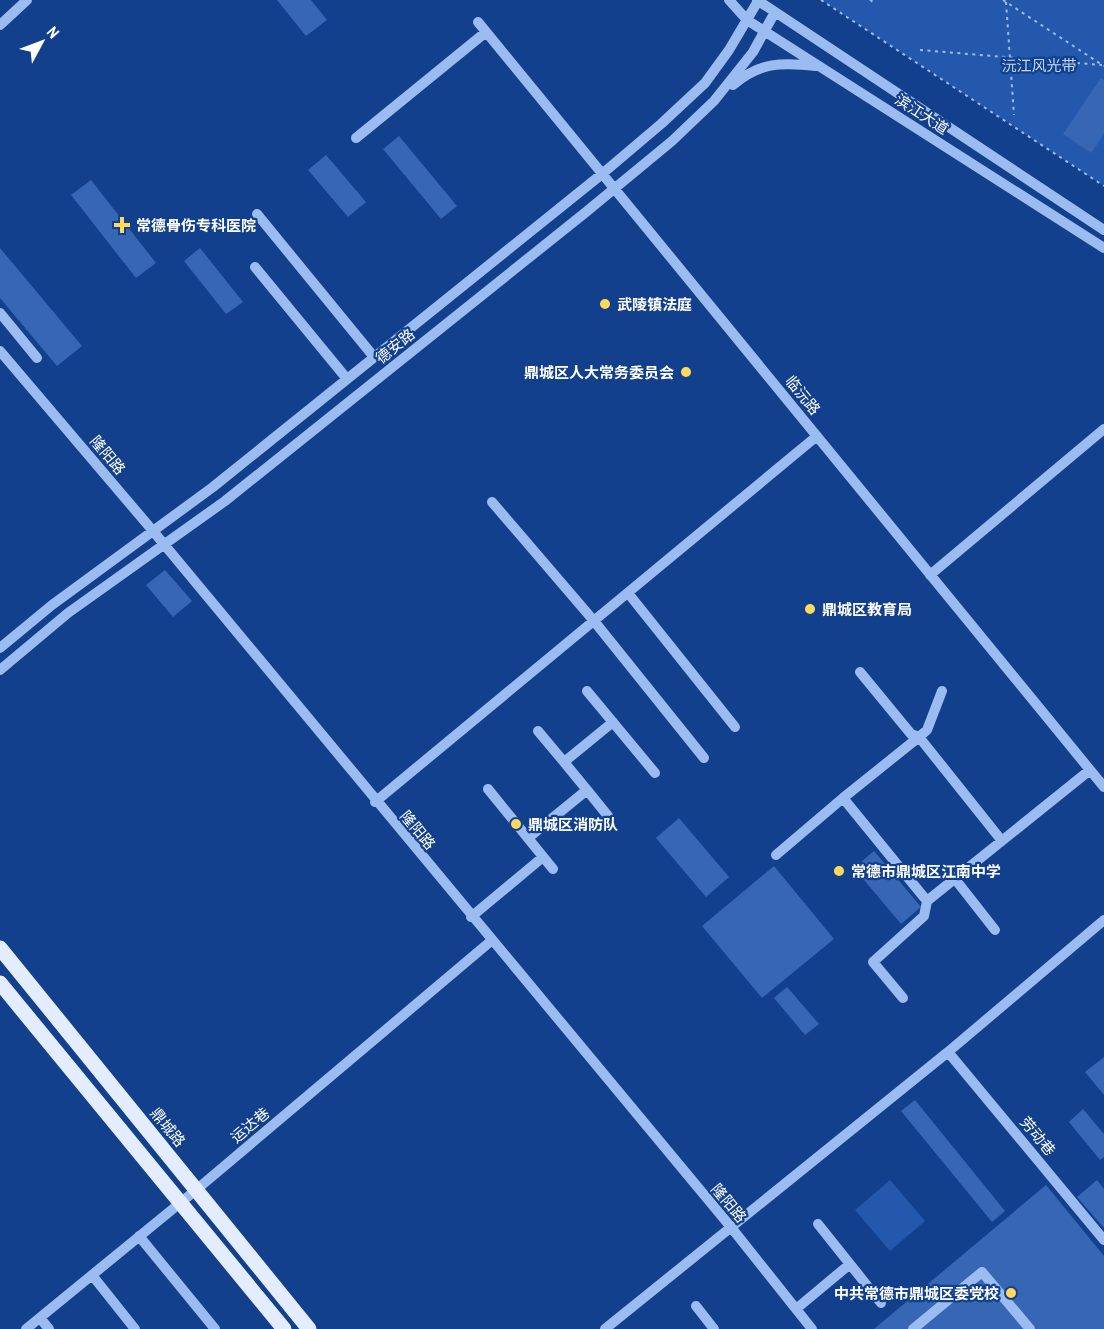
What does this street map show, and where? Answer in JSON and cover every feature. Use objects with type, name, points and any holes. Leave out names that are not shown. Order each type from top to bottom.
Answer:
[{"type":"main road","name":"鼎城路","points":[[0,948],[309,1329]]},
{"type":"main road","points":[[0,983],[284,1329]]},
{"type":"street","points":[[0,26],[27,0]]},
{"type":"street","name":"滨江大道","points":[[729,0],[747,20],[765,32],[1104,248]]},
{"type":"street","name":"滨江大道","points":[[758,0],[1104,230]]},
{"type":"street","name":"德安路","points":[[0,648],[52,604],[222,479],[661,124],[705,83],[729,51],[758,0]]},
{"type":"street","name":"德安路","points":[[0,670],[68,613],[262,472],[672,141],[714,101],[753,52],[775,12]]},
{"type":"street","name":"临沅路","points":[[478,22],[1104,787]]},
{"type":"street","points":[[356,138],[486,32]]},
{"type":"street","points":[[714,101],[745,75],[767,65],[792,63],[820,67]]},
{"type":"street","points":[[257,214],[374,357]]},
{"type":"street","points":[[255,267],[346,379]]},
{"type":"street","points":[[0,314],[4,326],[37,358]]},
{"type":"street","name":"隆阳路","points":[[0,351],[164,544],[812,1329]]},
{"type":"street","points":[[930,575],[1104,429]]},
{"type":"street","points":[[375,802],[817,436]]},
{"type":"street","points":[[492,502],[594,621],[704,758]]},
{"type":"street","points":[[628,593],[735,727]]},
{"type":"street","points":[[860,672],[911,734],[919,737],[1002,841]]},
{"type":"street","points":[[587,691],[655,773]]},
{"type":"street","points":[[776,855],[927,730],[942,691]]},
{"type":"street","points":[[564,762],[613,722]]},
{"type":"street","points":[[538,731],[608,816]]},
{"type":"street","points":[[903,998],[873,962],[924,916],[927,901],[1090,770]]},
{"type":"street","points":[[488,789],[553,870]]},
{"type":"street","points":[[528,838],[587,790]]},
{"type":"street","points":[[843,798],[927,901]]},
{"type":"street","points":[[471,917],[543,857]]},
{"type":"street","points":[[955,879],[995,930]]},
{"type":"street","points":[[605,1329],[729,1226],[948,1052],[1104,920]]},
{"type":"street","name":"运达巷","points":[[26,1329],[196,1190],[491,941]]},
{"type":"street","name":"劳动巷","points":[[948,1052],[1104,1240]]},
{"type":"street","points":[[818,1224],[881,1303]]},
{"type":"street","points":[[139,1236],[215,1329]]},
{"type":"street","points":[[796,1309],[850,1264]]},
{"type":"street","points":[[913,1329],[982,1272],[1030,1329]]},
{"type":"street","points":[[92,1275],[135,1329]]},
{"type":"street","points":[[696,1306],[714,1329]]},
{"type":"street","points":[[40,1318],[49,1329]]},
{"type":"path","points":[[821,0],[1104,186]]},
{"type":"path","points":[[870,0],[873,2],[874,0]]},
{"type":"path","points":[[1004,1],[1014,115]]},
{"type":"path","points":[[1004,1],[1103,66]]},
{"type":"path","points":[[920,50],[1103,66]]},
{"type":"green space","name":"沅江风光带","points":[[821,0],[1104,0],[1104,186]]},
{"type":"green space","points":[[890,1180],[925,1221],[890,1251],[855,1210]]},
{"type":"building","points":[[277,0],[311,0],[327,20],[306,36]]},
{"type":"building","points":[[1101,78],[1104,80],[1104,134],[1091,153],[1063,134]]},
{"type":"building","points":[[399,136],[457,206],[441,219],[383,149]]},
{"type":"building","points":[[326,155],[366,202],[348,217],[308,170]]},
{"type":"building","points":[[91,180],[156,263],[136,278],[71,195]]},
{"type":"building","points":[[0,248],[82,346],[57,366],[0,298]]},
{"type":"building","points":[[200,248],[243,302],[226,314],[184,261]]},
{"type":"building","points":[[165,570],[192,601],[173,617],[146,585]]},
{"type":"building","points":[[679,818],[729,877],[706,897],[656,838]]},
{"type":"building","points":[[874,851],[921,907],[901,924],[854,868]]},
{"type":"building","points":[[774,866],[834,939],[762,998],[702,926]]},
{"type":"building","points":[[787,987],[819,1024],[805,1035],[774,998]]},
{"type":"building","points":[[1104,1057],[1104,1095],[1085,1072]]},
{"type":"building","points":[[915,1100],[1005,1211],[992,1222],[901,1111]]},
{"type":"building","points":[[1083,1109],[1104,1134],[1104,1157],[1100,1160],[1069,1122]]},
{"type":"building","points":[[1097,1180],[1104,1189],[1104,1228],[1077,1197]]},
{"type":"building","name":"中共常德市鼎城区委党校","points":[[1046,1185],[1104,1256],[1104,1329],[874,1329]]},
{"type":"place","name":"常德骨伤专科医院","points":[[122,225]]},
{"type":"place","name":"武陵镇法庭","points":[[605,304]]},
{"type":"place","name":"鼎城区人大常务委员会","points":[[686,372]]},
{"type":"place","name":"鼎城区教育局","points":[[810,609]]},
{"type":"place","name":"鼎城区消防队","points":[[516,824]]},
{"type":"place","name":"常德市鼎城区江南中学","points":[[839,871]]},
{"type":"place","name":"中共常德市鼎城区委党校","points":[[1011,1293]]}]
